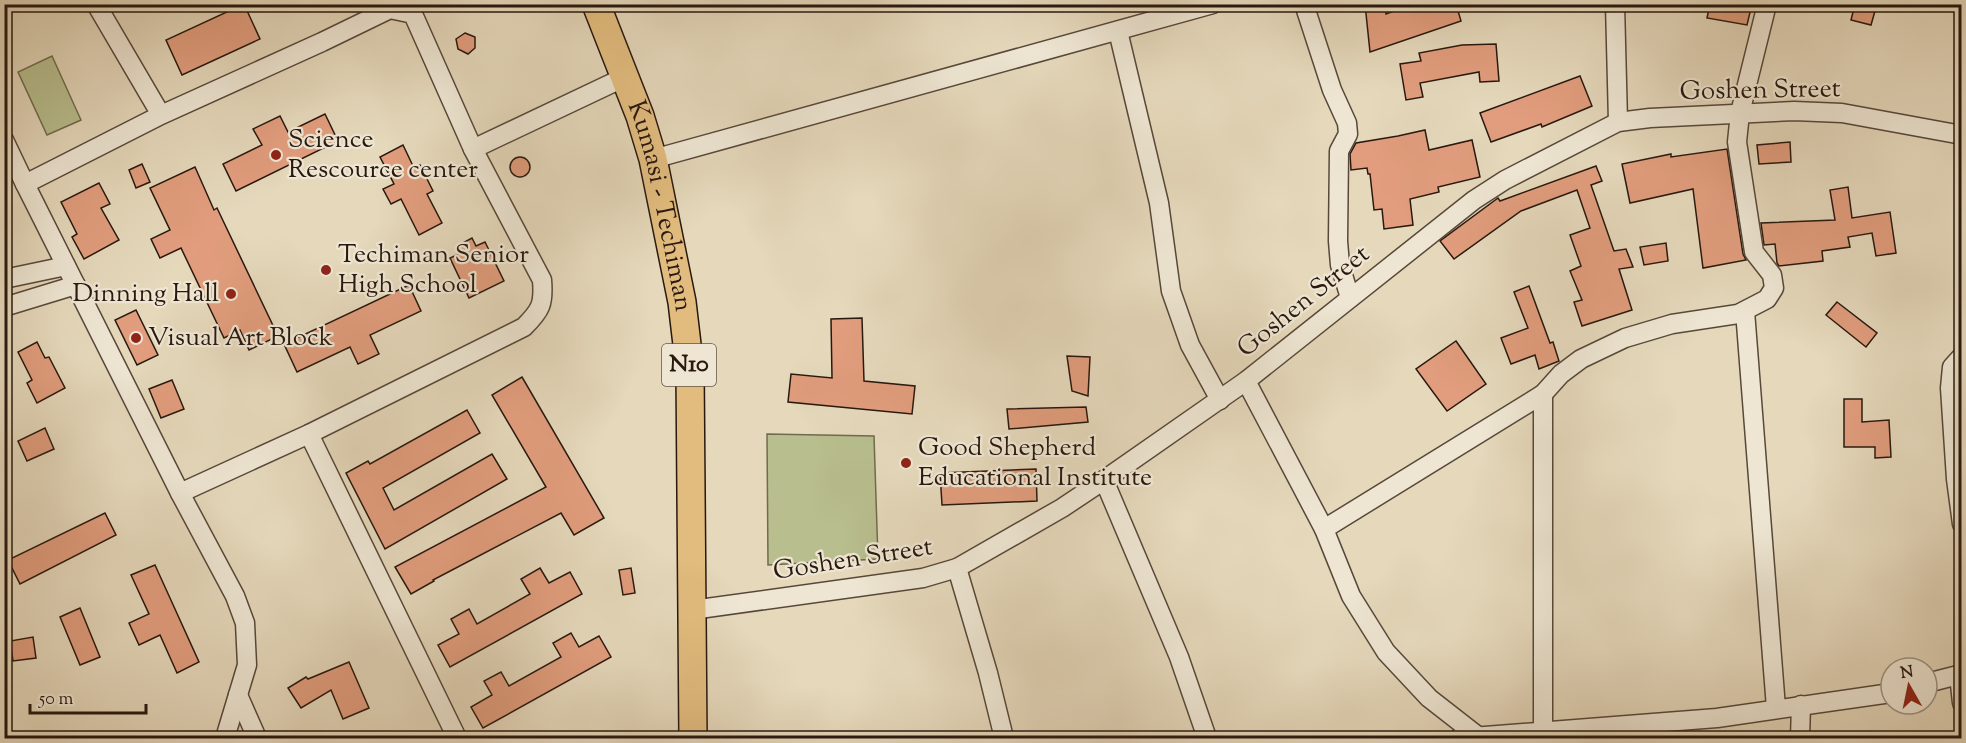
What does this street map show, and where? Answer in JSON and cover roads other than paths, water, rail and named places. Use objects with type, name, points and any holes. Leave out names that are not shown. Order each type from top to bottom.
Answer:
[{"type":"highway","name":"Kumasi - Techiman","points":[[596,4],[640,116],[653,159],[682,302],[690,370],[693,738]]},
{"type":"street","points":[[96,4],[161,115]]},
{"type":"street","points":[[653,159],[1213,4]]},
{"type":"street","points":[[1304,4],[1332,90],[1347,123],[1348,134],[1339,151],[1338,241],[1340,265],[1350,298]]},
{"type":"street","points":[[1615,4],[1617,122]]},
{"type":"street","points":[[1324,529],[1543,394],[1561,374],[1581,359],[1625,338],[1672,324],[1717,318],[1745,311],[1767,299],[1774,288],[1772,275],[1754,252],[1737,142],[1740,113],[1767,4]]},
{"type":"street","points":[[25,184],[161,115],[390,9],[413,14],[473,149],[542,280],[543,296],[540,311],[524,327],[309,434],[180,493]]},
{"type":"street","points":[[1118,31],[1159,203],[1171,291],[1190,345],[1220,400]]},
{"type":"street","points":[[473,149],[625,77]]},
{"type":"street","name":"Goshen Street","points":[[692,610],[923,578],[957,568],[1062,508],[1220,400],[1474,200],[1505,180],[1617,122],[1650,118],[1794,111],[1842,113],[1960,129]]},
{"type":"street","points":[[4,140],[180,493],[235,596],[245,623],[247,665],[225,738]]},
{"type":"street","points":[[4,279],[66,266]]},
{"type":"street","points":[[4,307],[76,285]]},
{"type":"street","points":[[1745,311],[1776,708]]},
{"type":"street","points":[[1962,356],[1952,367],[1950,388],[1956,480],[1962,524]]},
{"type":"street","points":[[1246,381],[1324,529],[1351,596],[1386,652],[1429,698],[1479,737]]},
{"type":"street","points":[[1543,394],[1543,735]]},
{"type":"street","points":[[309,434],[457,738]]},
{"type":"street","points":[[1104,480],[1179,657],[1207,738]]},
{"type":"street","points":[[957,568],[988,673],[1004,738]]},
{"type":"street","points":[[1939,680],[1960,674],[1962,703]]},
{"type":"street","points":[[238,695],[257,738]]},
{"type":"street","points":[[1459,738],[1543,735],[1717,718],[1879,695]]},
{"type":"street","points":[[1800,738],[1801,705]]},
{"type":"place","name":"Science Rescource center","points":[[276,155]]},
{"type":"place","name":"Techiman Senior High School","points":[[326,270]]},
{"type":"place","name":"Dinning Hall","points":[[231,294]]},
{"type":"place","name":"Visual Art Block","points":[[136,338]]},
{"type":"place","name":"Good Shepherd Educational Institute","points":[[906,463]]}]
